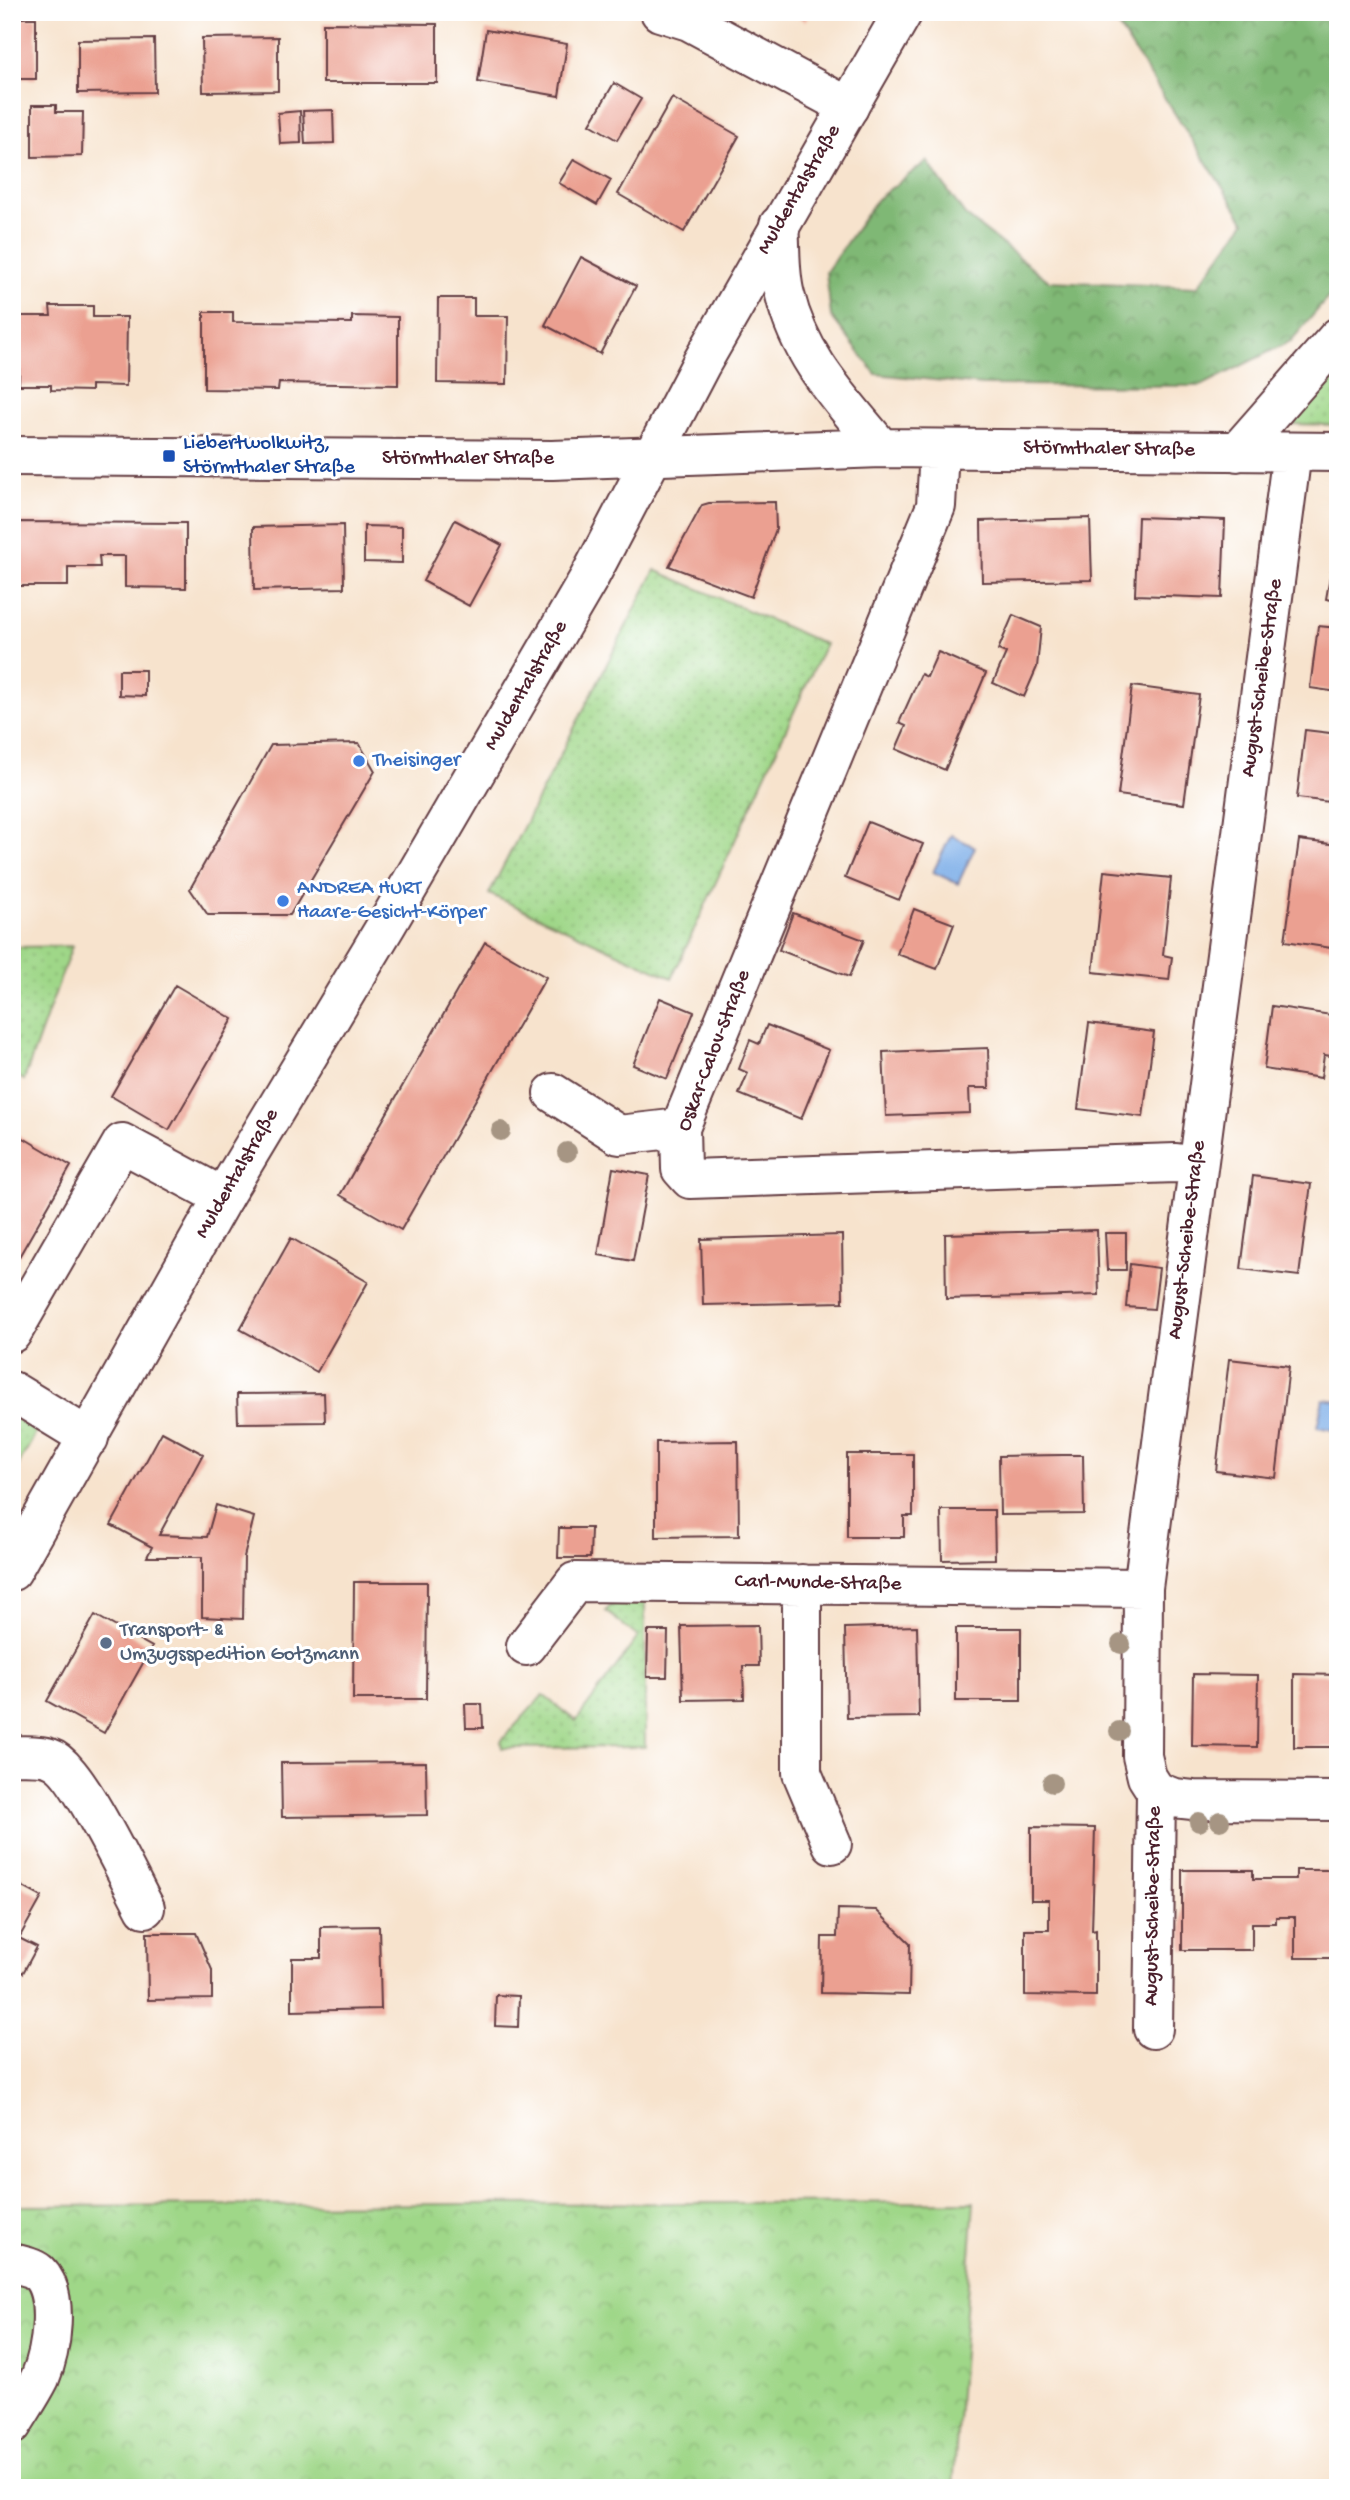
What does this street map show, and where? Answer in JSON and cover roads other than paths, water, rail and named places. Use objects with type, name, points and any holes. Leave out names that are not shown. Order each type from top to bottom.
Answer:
[{"type":"street","points":[[660,12],[689,21],[849,107]]},
{"type":"street","name":"Muldentalstraße","points":[[12,1571],[223,1197],[503,728],[589,578],[701,363],[903,12]]},
{"type":"street","points":[[779,225],[784,293],[799,339],[819,374],[881,448]]},
{"type":"street","points":[[1237,452],[1338,337]]},
{"type":"street","name":"Störmthaler Straße","points":[[12,456],[552,460],[881,448],[1338,452]]},
{"type":"street","name":"Oskar-Calov-Straße","points":[[939,449],[936,506],[928,530],[680,1128],[681,1169],[690,1179],[1176,1163],[1197,1166]]},
{"type":"street","name":"August-Scheibe-Straße","points":[[1153,2029],[1156,1791],[1147,1777],[1142,1756],[1143,1588],[1292,452]]},
{"type":"street","points":[[554,1093],[619,1135],[680,1128]]},
{"type":"street","points":[[12,1333],[122,1143],[223,1197]]},
{"type":"street","points":[[12,1391],[89,1438]]},
{"type":"street","name":"Carl-Munde-Straße","points":[[526,1646],[575,1582],[1143,1588]]},
{"type":"street","points":[[802,1584],[802,1773],[832,1844]]},
{"type":"street","points":[[12,1755],[52,1758],[69,1771],[93,1808],[145,1908]]},
{"type":"street","points":[[1156,1791],[1174,1798],[1193,1800],[1338,1801]]},
{"type":"street","points":[[12,2263],[38,2272],[48,2289],[52,2324],[49,2350],[40,2377],[12,2425]]},
{"type":"water","points":[[951,835],[975,847],[958,884],[933,872]]},
{"type":"water","points":[[1323,1399],[1338,1401],[1338,1431],[1317,1427]]},
{"type":"place","name":"Liebertwolkwitz, Störmthaler Straße","points":[[169,456]]},
{"type":"place","name":"Theisinger","points":[[359,761]]},
{"type":"place","name":"ANDREA HURT Haare-Gesicht-Körper","points":[[283,901]]},
{"type":"place","name":"Transport- & Umzugsspedition Gotzmann","points":[[106,1643]]}]
